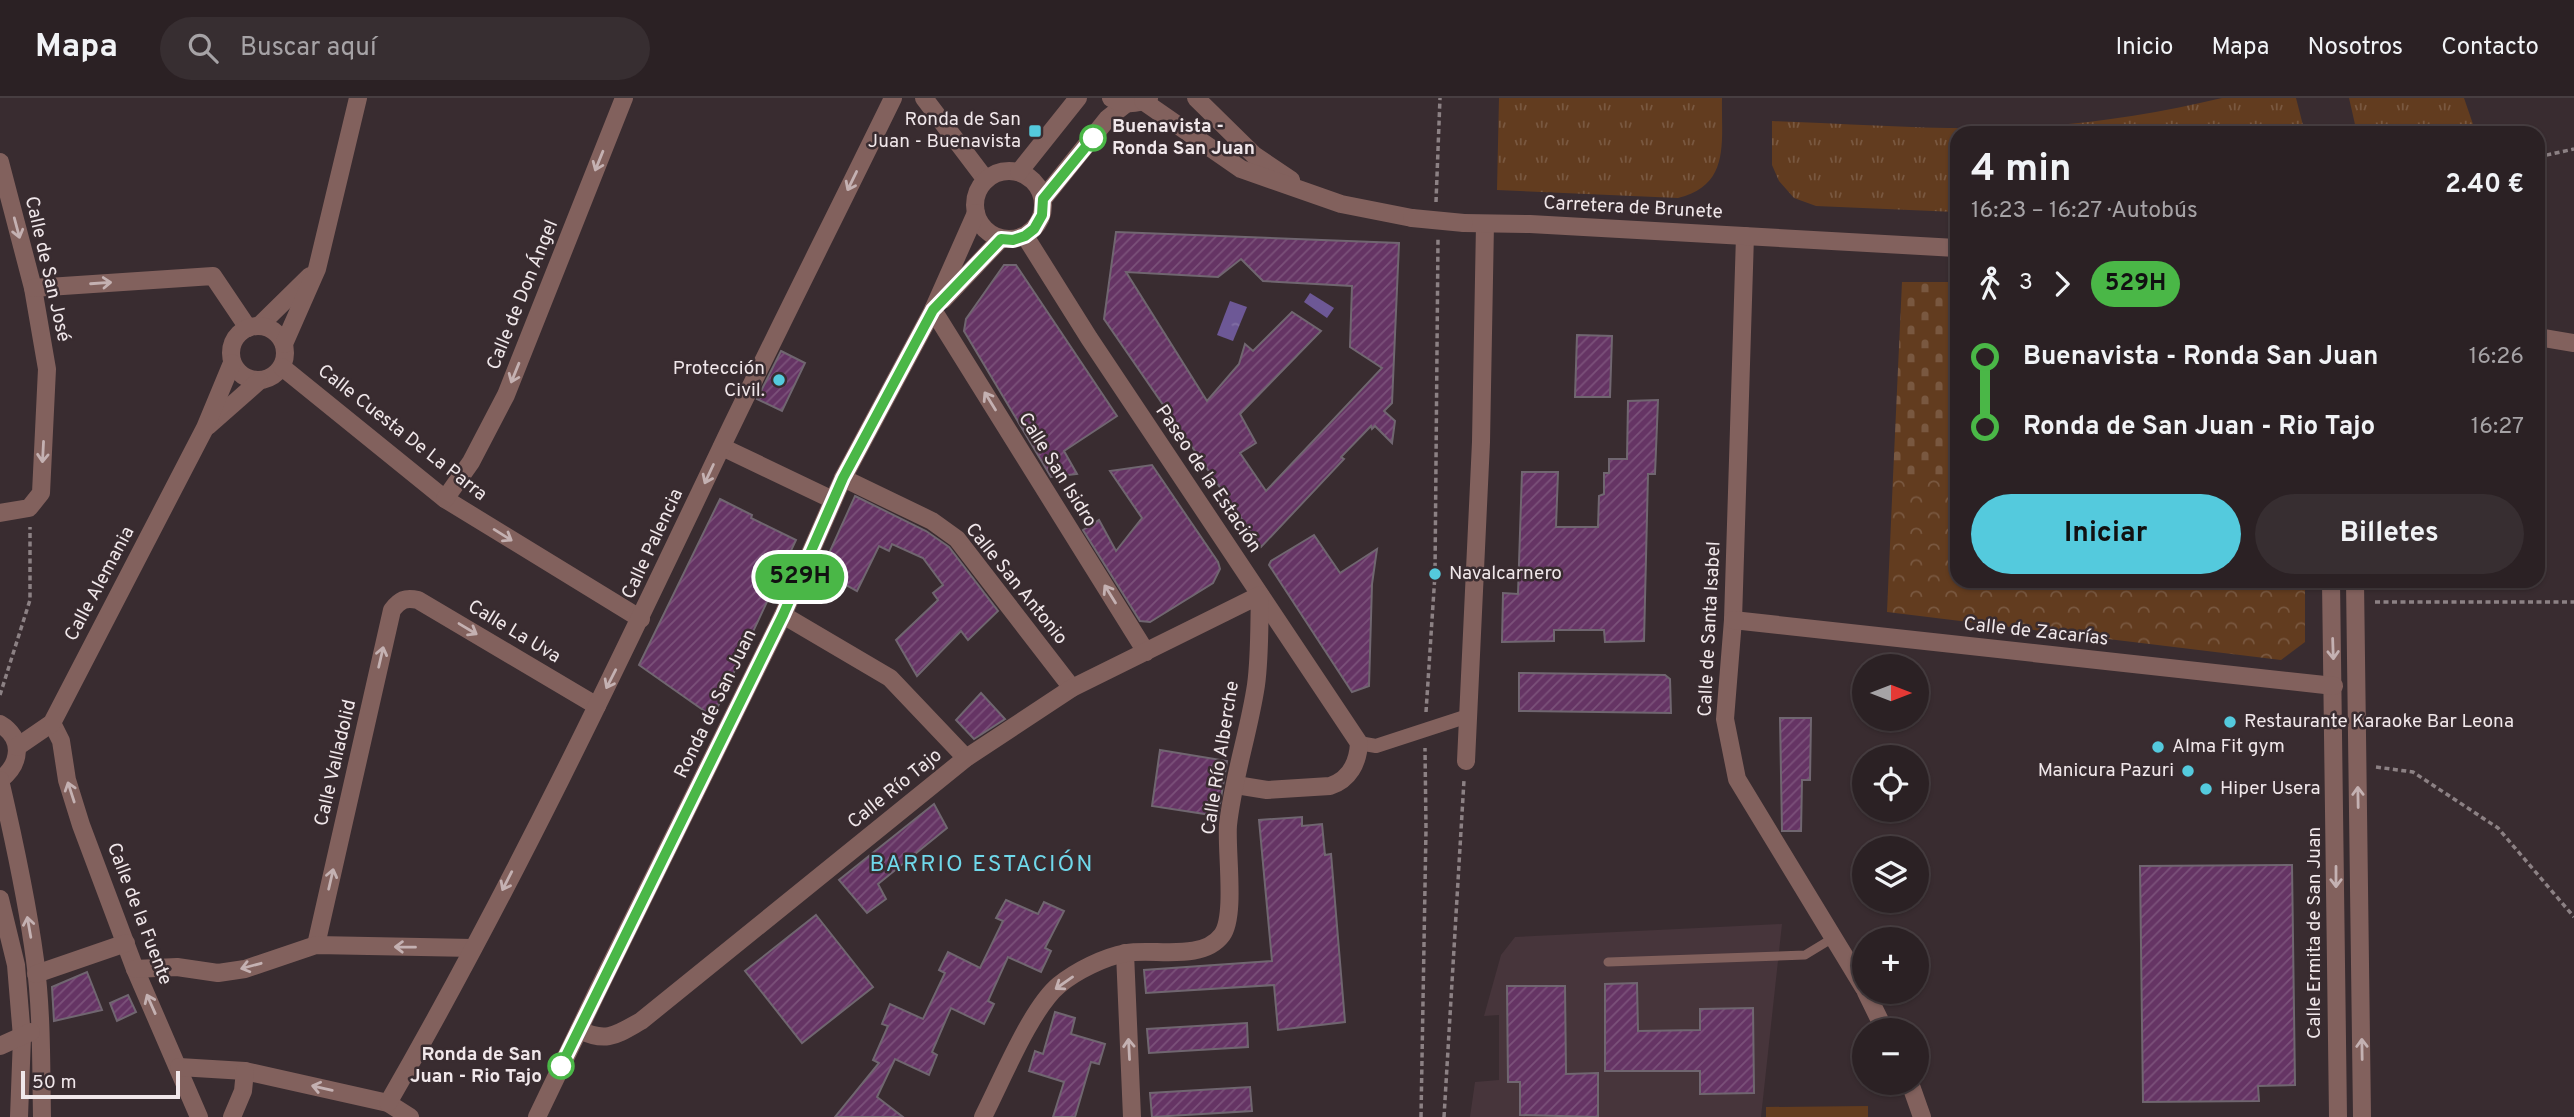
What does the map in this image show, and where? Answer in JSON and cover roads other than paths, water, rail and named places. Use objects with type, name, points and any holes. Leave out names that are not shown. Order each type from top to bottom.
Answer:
[{"type":"street","points":[[317,268],[253,327],[237,336],[231,350],[232,363],[243,376],[259,381],[273,376],[282,367],[284,344],[317,268],[358,98]]},
{"type":"street","name":"Calle de Don Ángel","points":[[445,499],[471,461],[506,395],[624,98]]},
{"type":"street","name":"Calle Palencia","points":[[388,1103],[445,1004],[641,620],[722,447],[893,98]]},
{"type":"street","points":[[924,98],[986,180],[1005,171],[1019,172],[1038,186],[1043,199],[1042,215],[1034,229],[1013,240],[1001,239],[989,233],[976,213]]},
{"type":"street","name":"Carretera de Brunete","points":[[1196,98],[1254,155],[1311,194]]},
{"type":"street","points":[[1019,172],[1076,99]]},
{"type":"street","points":[[1043,199],[1108,118],[1132,100]]},
{"type":"street","name":"Carretera de Brunete","points":[[1132,100],[1241,169],[1341,204],[1412,218],[1464,223],[1950,248]]},
{"type":"street","name":"Calle de San José","points":[[0,162],[33,288],[47,369],[41,493],[29,508],[0,513]]},
{"type":"street","name":"Ronda de San Juan","points":[[537,1117],[783,615],[843,478],[933,310],[976,213],[975,200],[986,180]]},
{"type":"street","points":[[1466,761],[1481,442],[1485,223]]},
{"type":"street","name":"Paseo de la Estación","points":[[1025,236],[1359,743]]},
{"type":"street","name":"Calle de Santa Isabel","points":[[1745,236],[1733,620],[1726,719],[1737,779],[1852,969]]},
{"type":"street","name":"Ronda de San Juan","points":[[933,310],[1001,239]]},
{"type":"street","points":[[33,288],[213,276],[253,327],[275,332],[284,344]]},
{"type":"street","name":"Calle San Isidro","points":[[933,310],[1146,652]]},
{"type":"street","points":[[2545,338],[2574,343]]},
{"type":"street","name":"Calle Alemania","points":[[18,747],[52,723],[205,428],[232,363]]},
{"type":"street","name":"Calle Cuesta De La Parra","points":[[282,367],[445,499],[641,620]]},
{"type":"street","name":"Calle Alemania","points":[[205,428],[259,381]]},
{"type":"street","points":[[722,447],[833,500]]},
{"type":"street","name":"Calle San Antonio","points":[[843,478],[932,521],[957,539],[1072,688]]},
{"type":"street","name":"Calle Ermita de San Juan","points":[[2331,588],[2338,1117]]},
{"type":"street","points":[[2355,588],[2362,1117]]},
{"type":"street","name":"Calle Río Tajo","points":[[579,1030],[597,1038],[617,1035],[641,1021],[966,758],[1072,688],[1260,595]]},
{"type":"street","name":"Calle Río Alberche","points":[[983,1117],[1046,997],[1061,983],[1094,965],[1125,953],[1196,950],[1213,943],[1222,934],[1228,918],[1228,825],[1256,684],[1260,595]]},
{"type":"street","name":"Calle La Uva","points":[[408,598],[418,600],[597,706]]},
{"type":"street","name":"Calle Valladolid","points":[[316,945],[392,610],[399,602],[408,598]]},
{"type":"street","points":[[783,615],[890,678],[966,758]]},
{"type":"street","name":"Calle de Zacarías","points":[[1733,620],[2334,686]]},
{"type":"street","points":[[1236,785],[1267,790],[1330,786],[1340,783],[1352,769],[1358,756],[1359,743],[1376,746],[1468,716]]},
{"type":"street","name":"Calle de la Fuente","points":[[52,723],[61,741],[67,780],[81,825],[135,969],[200,1117]]},
{"type":"street","points":[[0,724],[14,736],[18,747],[13,767],[0,780],[13,837],[36,975],[42,1117]]},
{"type":"street","points":[[0,899],[16,965],[22,1037],[19,1117]]},
{"type":"street","points":[[36,975],[126,943]]},
{"type":"street","points":[[135,969],[177,967],[218,973],[245,969],[316,945],[473,948]]},
{"type":"street","points":[[1125,953],[1132,1117]]},
{"type":"street","points":[[0,1046],[40,1027]]},
{"type":"street","points":[[179,1067],[245,1071],[388,1103],[410,1117]]},
{"type":"street","points":[[232,1117],[243,1091],[245,1071]]},
{"type":"street","points":[[1914,1095],[1922,1117]]},
{"type":"lane","points":[[1608,962],[1805,955],[1833,938]]},
{"type":"water","points":[[1310,293],[1334,308],[1327,318],[1304,302]]},
{"type":"water","points":[[1230,301],[1247,307],[1233,341],[1217,335]]},
{"type":"place","name":"Ronda de San Juan - Buenavista","points":[[1035,131]]},
{"type":"place","name":"Buenavista - Ronda San Juan","points":[[1093,138]]},
{"type":"place","name":"Protección Civil.","points":[[779,380]]},
{"type":"place","name":"Navalcarnero","points":[[1435,574]]},
{"type":"place","name":"Restaurante Karaoke Bar Leona","points":[[2230,722]]},
{"type":"place","name":"Alma Fit gym","points":[[2158,747]]},
{"type":"place","name":"Manicura Pazuri","points":[[2188,771]]},
{"type":"place","name":"Hiper Usera","points":[[2206,789]]},
{"type":"place","name":"Ronda de San Juan - Rio Tajo","points":[[561,1066]]},
{"type":"district","name":"BARRIO ESTACIÓN","points":[[982,865]]}]
